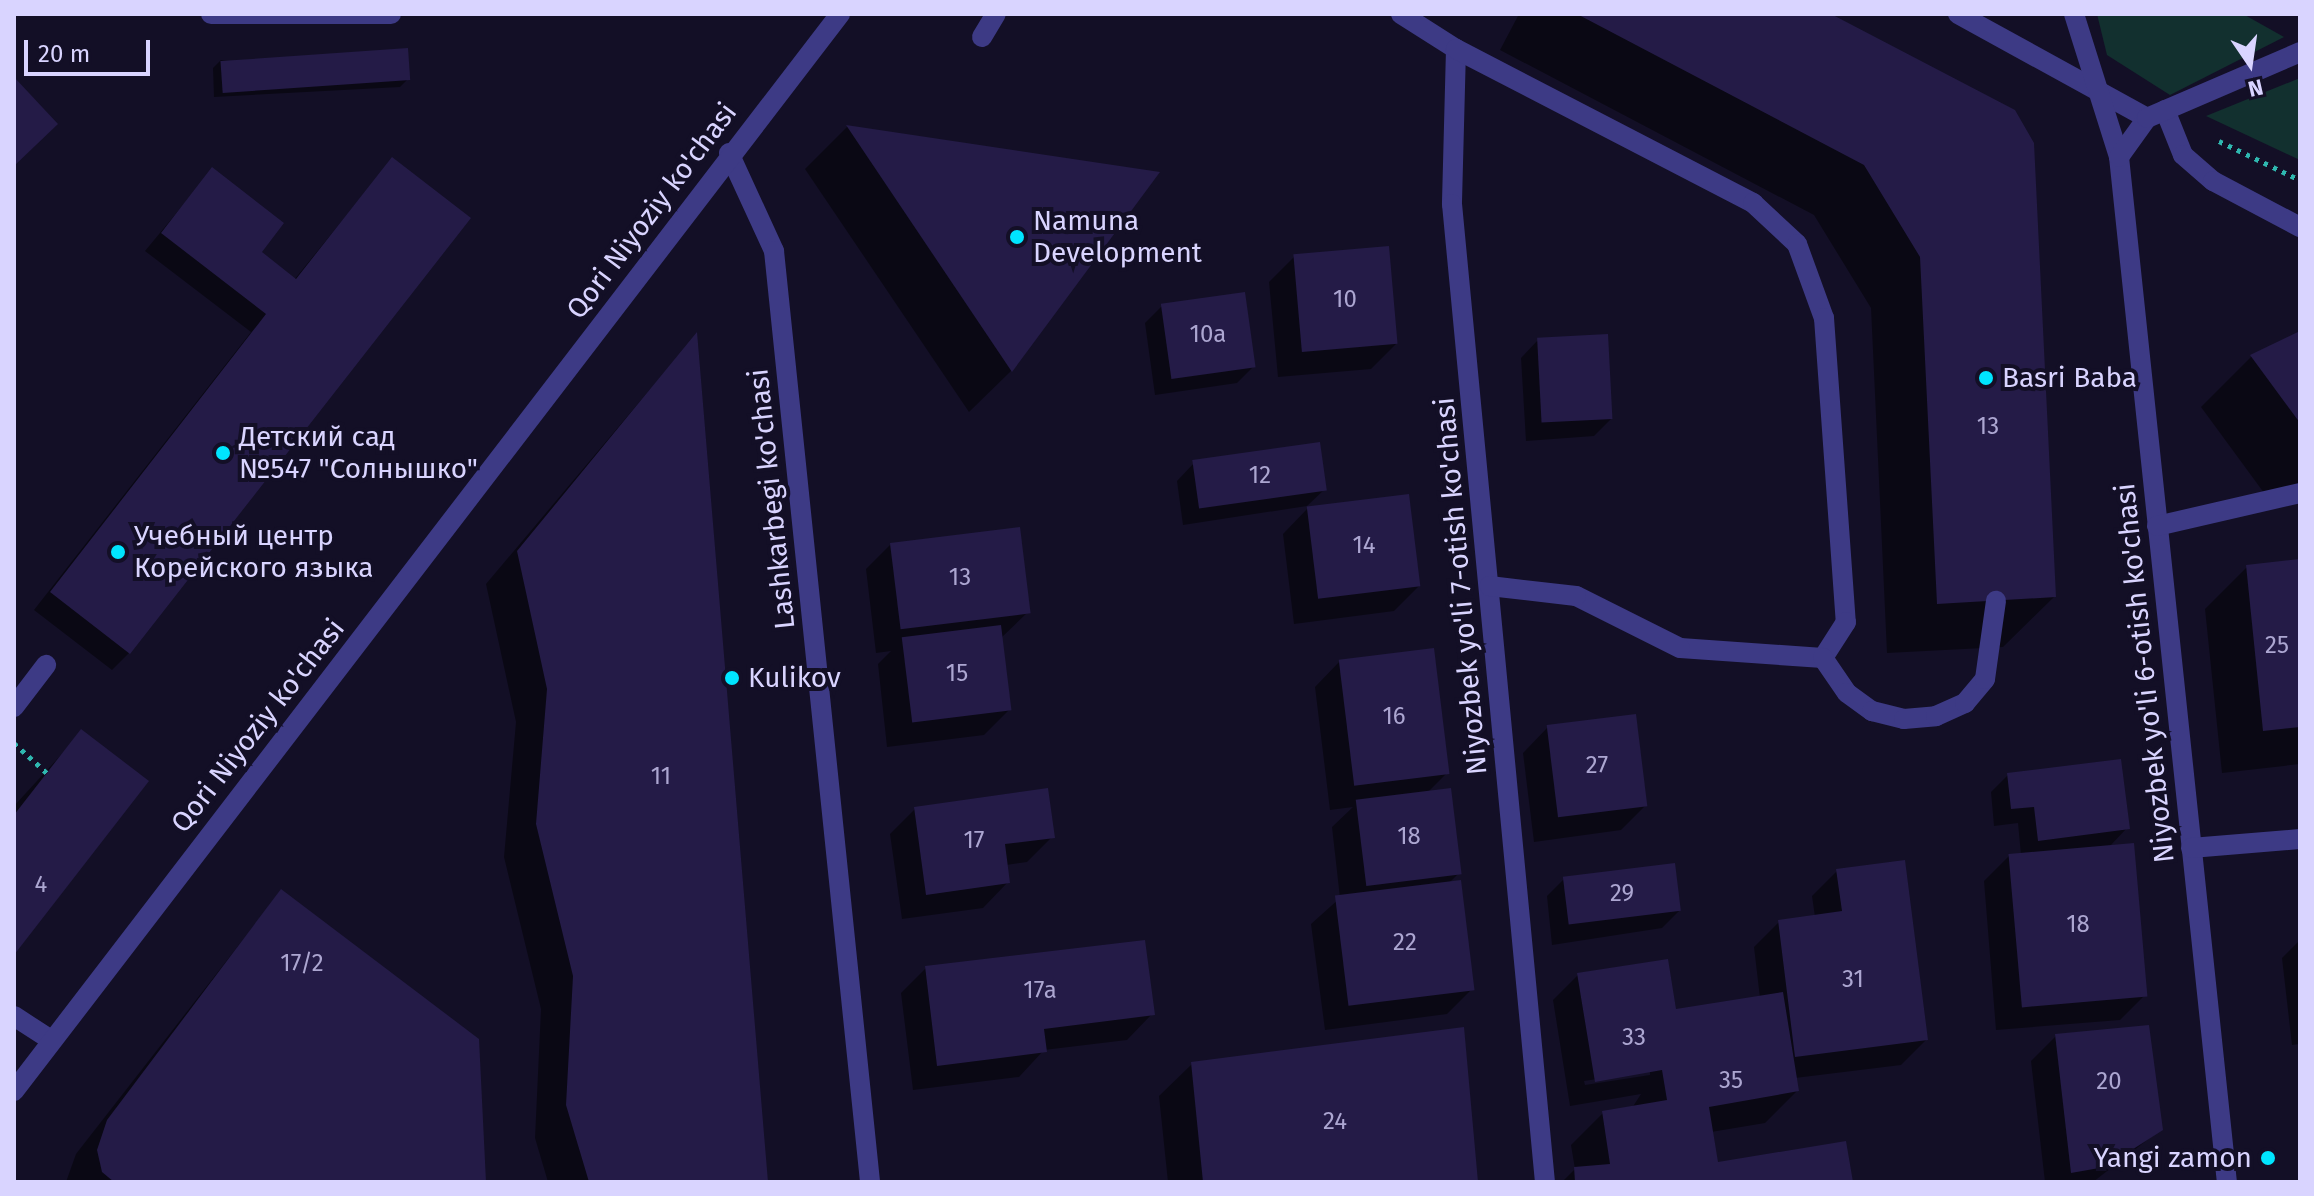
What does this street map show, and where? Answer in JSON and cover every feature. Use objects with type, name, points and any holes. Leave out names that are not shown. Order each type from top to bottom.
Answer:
[{"type":"street","points":[[211,14],[391,14]]},
{"type":"street","name":"Qori Niyoziy ko'chasi","points":[[14,1091],[729,153],[840,14]]},
{"type":"street","points":[[982,37],[996,14]]},
{"type":"street","points":[[1958,14],[2093,86],[2156,114],[2183,155],[2203,172],[2273,219],[2300,227]]},
{"type":"street","name":"Niyozbek yo'li 6-otish ko'chasi","points":[[2074,14],[2093,86],[2119,157],[2227,1182]]},
{"type":"street","points":[[1412,17],[1456,49],[1753,203],[1780,224],[1810,265],[1824,318],[1846,622],[1823,658]]},
{"type":"street","name":"Niyozbek yo'li 7-otish ko'chasi","points":[[1456,49],[1452,204],[1545,1182]]},
{"type":"street","points":[[2119,157],[2156,114],[2300,52]]},
{"type":"street","name":"Lashkarbegi ko'chasi","points":[[729,153],[774,251],[870,1182]]},
{"type":"street","points":[[2157,526],[2300,493]]},
{"type":"street","points":[[1490,586],[1576,596],[1680,648],[1823,658]]},
{"type":"street","points":[[1823,658],[1847,693],[1872,711],[1904,719],[1936,716],[1965,703],[1985,679],[1996,601]]},
{"type":"street","points":[[14,707],[46,665]]},
{"type":"street","points":[[2191,848],[2300,839]]},
{"type":"street","points":[[14,1016],[51,1040]]},
{"type":"path","points":[[2208,136],[2300,180]]},
{"type":"path","points":[[14,743],[47,773]]},
{"type":"green space","points":[[2097,14],[2243,14],[2284,37],[2170,95],[2107,55]]},
{"type":"green space","points":[[2300,78],[2300,160],[2206,116]]},
{"type":"building","points":[[1577,14],[1831,14],[2015,110],[2034,143],[2056,597],[1937,604],[1920,257],[1864,165]]},
{"type":"building","points":[[408,48],[410,80],[223,93],[220,61]]},
{"type":"building","points":[[14,77],[58,124],[14,166]]},
{"type":"building","name":"Namuna Development","points":[[846,125],[1160,172],[1012,372]]},
{"type":"building","name":"Детский сад №547 \"Солнышко\"","points":[[392,157],[471,218],[130,654],[50,592],[266,314],[161,233],[212,167],[284,223],[262,252],[296,279]]},
{"type":"building","points":[[1389,246],[1398,344],[1302,352],[1293,254]]},
{"type":"building","points":[[1245,292],[1256,367],[1171,379],[1161,304]]},
{"type":"building","points":[[2300,331],[2300,423],[2250,355]]},
{"type":"building","points":[[697,332],[768,1182],[589,1182],[566,1105],[573,976],[536,824],[547,689],[517,551]]},
{"type":"building","points":[[1608,334],[1612,419],[1542,423],[1537,338]]},
{"type":"building","points":[[1320,442],[1327,491],[1199,508],[1192,460]]},
{"type":"building","points":[[1409,494],[1420,586],[1318,599],[1307,507]]},
{"type":"building","points":[[1020,527],[1031,613],[901,629],[890,543]]},
{"type":"building","points":[[2300,559],[2300,727],[2263,731],[2246,565]]},
{"type":"building","points":[[1001,625],[1011,710],[912,723],[902,637]]},
{"type":"building","points":[[1434,648],[1449,774],[1354,786],[1339,660]]},
{"type":"building","points":[[1636,714],[1647,806],[1558,817],[1547,725]]},
{"type":"building","points":[[81,729],[149,781],[14,955],[14,815]]},
{"type":"building","points":[[2121,759],[2130,829],[2038,841],[2034,807],[2011,809],[2007,773]]},
{"type":"building","points":[[1048,788],[1055,838],[1005,844],[1010,883],[926,895],[914,807]]},
{"type":"building","points":[[1451,788],[1462,874],[1366,886],[1356,800]]},
{"type":"building","points":[[2134,843],[2147,996],[2022,1007],[2008,854]]},
{"type":"building","points":[[1905,860],[1928,1040],[1795,1057],[1778,920],[1842,911],[1836,869]]},
{"type":"building","points":[[1675,863],[1681,911],[1569,924],[1563,877]]},
{"type":"building","points":[[1461,880],[1475,990],[1348,1006],[1335,895]]},
{"type":"building","points":[[281,889],[479,1039],[486,1182],[114,1182],[102,1172],[97,1150],[107,1120]]},
{"type":"building","points":[[1145,940],[1155,1015],[1044,1029],[1047,1052],[937,1066],[925,966]]},
{"type":"building","points":[[1668,959],[1676,1009],[1783,992],[1799,1091],[1709,1107],[1718,1162],[1846,1141],[1853,1182],[1575,1182],[1574,1167],[1610,1164],[1602,1111],[1667,1100],[1662,1070],[1595,1082],[1577,973]]},
{"type":"building","points":[[2149,1025],[2163,1130],[2105,1167],[2071,1173],[2055,1034]]},
{"type":"building","points":[[1464,1027],[1478,1182],[1203,1182],[1191,1062]]},
{"type":"place","name":"Namuna Development","points":[[1017,237]]},
{"type":"place","name":"Basri Baba","points":[[1986,378]]},
{"type":"place","name":"Детский сад №547 \"Солнышко\"","points":[[223,453]]},
{"type":"place","name":"Учебный центр Корейского языка","points":[[118,552]]},
{"type":"place","name":"Kulikov","points":[[732,678]]},
{"type":"place","name":"Yangi zamon","points":[[2268,1158]]}]
